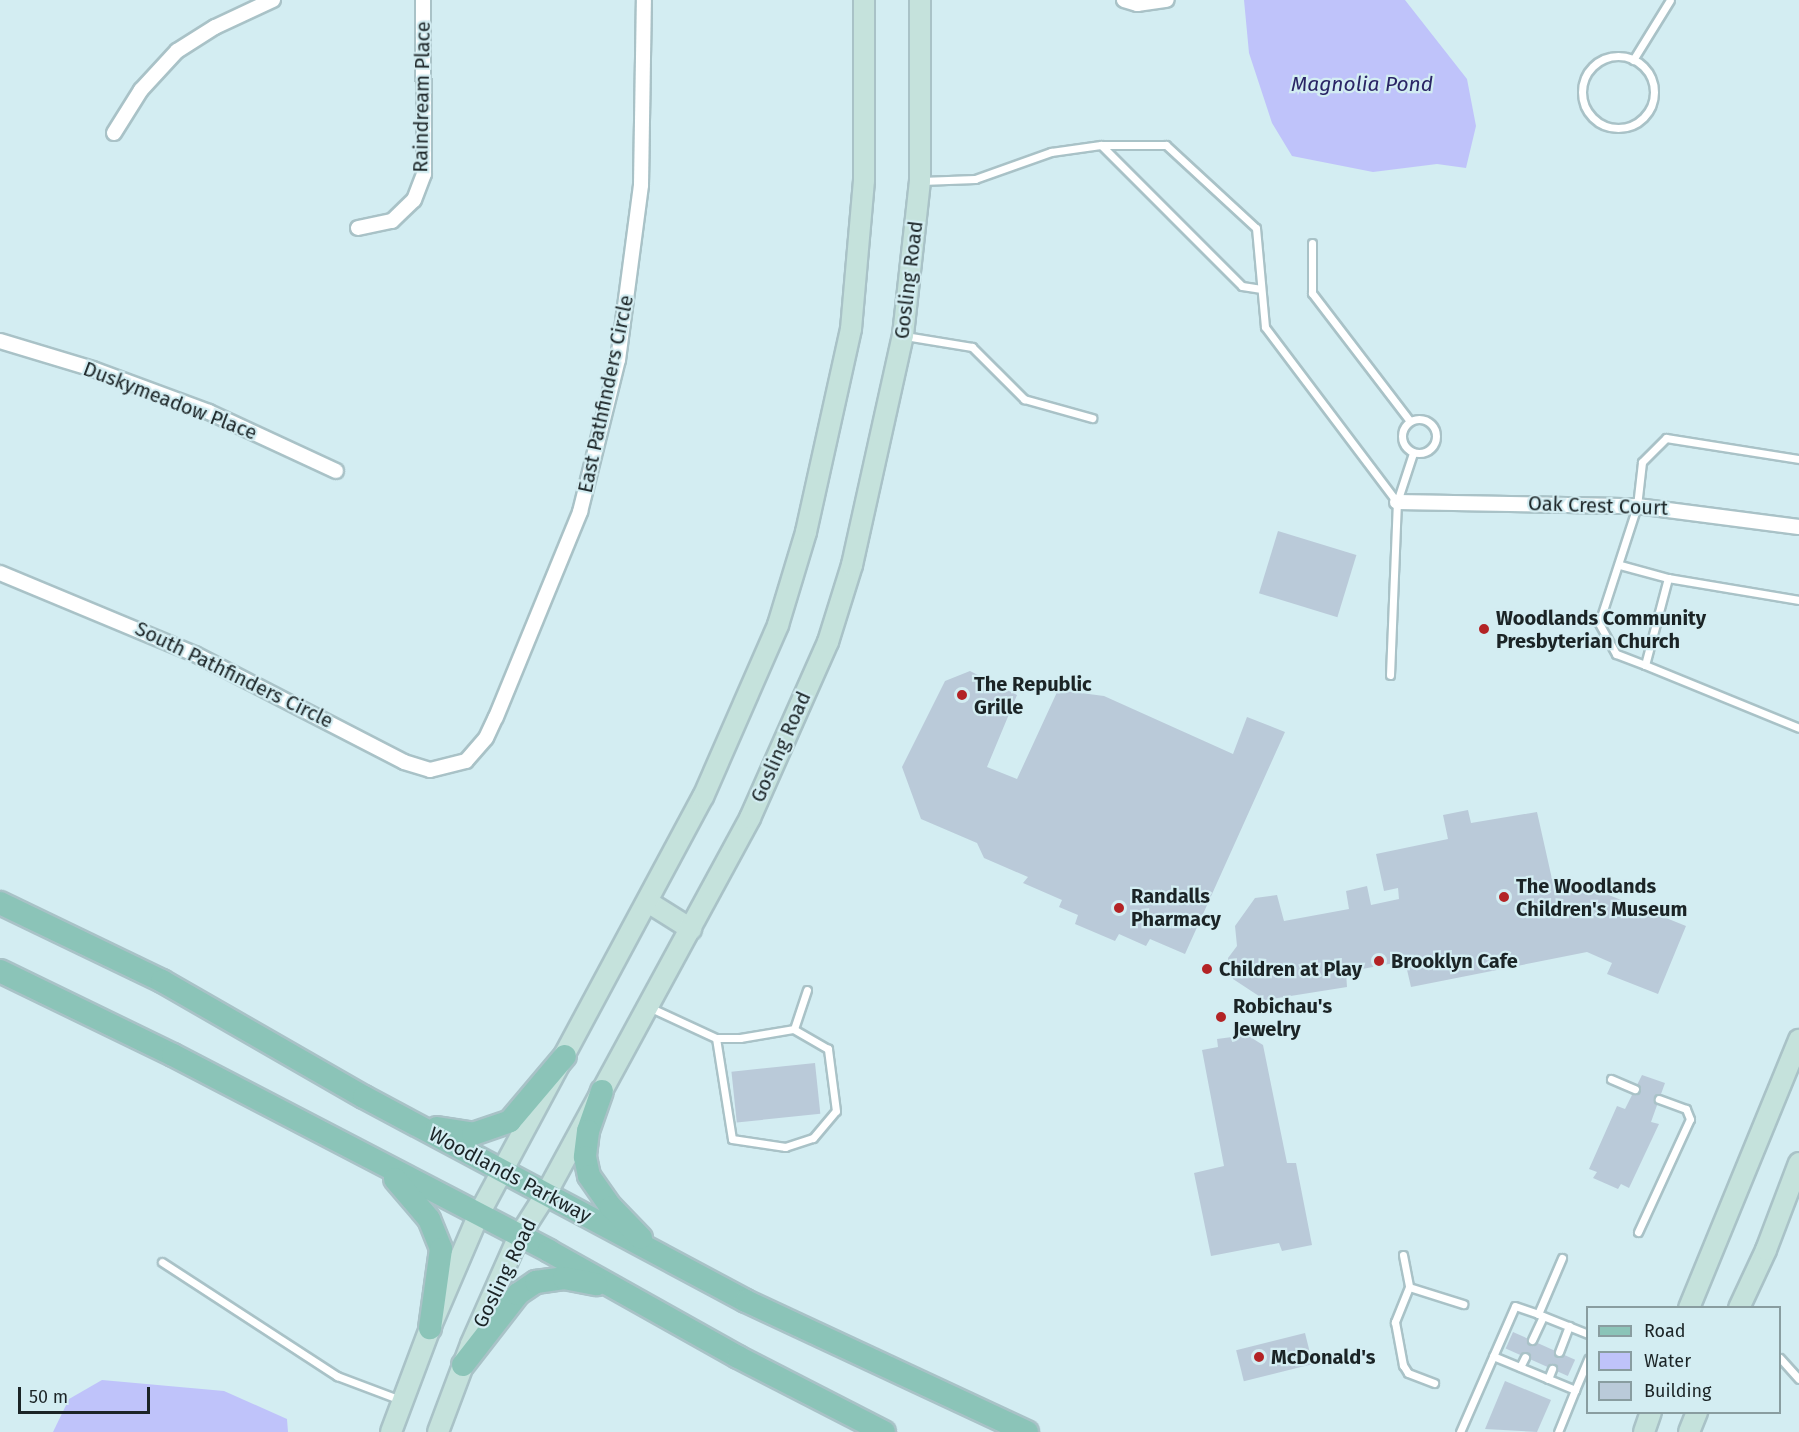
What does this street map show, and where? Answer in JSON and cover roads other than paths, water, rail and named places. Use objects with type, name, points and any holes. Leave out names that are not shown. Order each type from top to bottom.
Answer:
[{"type":"main road","points":[[391,1432],[430,1328],[478,1216],[703,797],[778,624],[806,532],[851,329],[859,264],[864,180],[864,0]]},
{"type":"main road","name":"Gosling Road","points":[[438,1432],[463,1365],[518,1238],[546,1194],[750,818],[828,642],[852,565],[903,335],[920,181],[920,0]]},
{"type":"main road","points":[[648,902],[691,929]]},
{"type":"main road","name":"Woodlands Parkway","points":[[0,903],[162,981],[408,1120],[746,1301],[1027,1432]]},
{"type":"main road","points":[[0,971],[173,1055],[884,1432]]},
{"type":"main road","points":[[1690,1306],[1799,1040]]},
{"type":"main road","points":[[408,1120],[473,1134],[492,1129],[510,1120],[565,1056]]},
{"type":"main road","points":[[602,1091],[588,1131],[585,1157],[589,1176],[611,1208],[657,1254]]},
{"type":"main road","points":[[370,1160],[404,1186],[436,1233],[441,1268],[430,1328]]},
{"type":"main road","points":[[1740,1306],[1766,1250],[1799,1162]]},
{"type":"main road","points":[[463,1365],[518,1294],[536,1282],[564,1278],[620,1291]]},
{"type":"main road","points":[[1644,1432],[1651,1414]]},
{"type":"main road","points":[[1689,1432],[1697,1414]]},
{"type":"street","points":[[114,133],[141,90],[177,51],[215,27],[273,0]]},
{"type":"street","name":"Raindream Place","points":[[358,228],[392,221],[414,200],[424,174],[423,0]]},
{"type":"street","name":"East Pathfinders Circle","points":[[466,761],[486,738],[496,717],[572,533],[618,360],[641,185],[644,0]]},
{"type":"street","points":[[1124,0],[1137,4],[1165,2]]},
{"type":"street","name":"Duskymeadow Place","points":[[0,342],[93,369],[209,412],[336,471]]},
{"type":"street","name":"Oak Crest Court","points":[[1396,502],[1637,506],[1799,527]]},
{"type":"street","name":"South Pathfinders Circle","points":[[0,573],[195,654],[404,762],[429,770],[466,761]]},
{"type":"lane","points":[[1633,60],[1670,0]]},
{"type":"lane","points":[[1611,57],[1633,60],[1651,77],[1654,88],[1651,106],[1640,121],[1629,127],[1605,126],[1587,111],[1582,101],[1584,78],[1591,68],[1611,57]]},
{"type":"lane","points":[[920,181],[975,179],[1051,152],[1101,145],[1166,145],[1256,228],[1265,327],[1396,502]]},
{"type":"lane","points":[[1101,145],[1242,286],[1260,289]]},
{"type":"lane","points":[[1312,243],[1312,293],[1410,421]]},
{"type":"lane","points":[[903,335],[972,347],[1024,399],[1092,418]]},
{"type":"lane","points":[[1410,421],[1426,421],[1436,434],[1429,450],[1413,453],[1404,446],[1401,435],[1410,421]]},
{"type":"lane","points":[[1799,459],[1666,438],[1642,462],[1637,506],[1620,566],[1599,622],[1616,654],[1799,728]]},
{"type":"lane","points":[[1390,675],[1396,502],[1413,453]]},
{"type":"lane","points":[[1620,566],[1668,578],[1799,600]]},
{"type":"lane","points":[[1645,665],[1668,578]]},
{"type":"lane","points":[[794,1029],[807,990]]},
{"type":"lane","points":[[648,1007],[716,1038],[740,1038],[794,1029],[828,1049],[836,1111],[813,1138],[785,1147],[732,1139],[716,1038]]},
{"type":"lane","points":[[1611,1079],[1635,1089]]},
{"type":"lane","points":[[1638,1232],[1690,1119],[1686,1109],[1659,1099]]},
{"type":"lane","points":[[1403,1255],[1409,1287],[1395,1322],[1403,1365],[1408,1372],[1434,1383]]},
{"type":"lane","points":[[1532,1340],[1562,1258]]},
{"type":"lane","points":[[162,1262],[337,1376],[403,1401]]},
{"type":"lane","points":[[1409,1287],[1463,1304]]},
{"type":"lane","points":[[1460,1432],[1515,1306],[1586,1334]]},
{"type":"lane","points":[[1558,1352],[1569,1326]]},
{"type":"lane","points":[[1493,1356],[1575,1390]]},
{"type":"lane","points":[[1520,1368],[1525,1357]]},
{"type":"lane","points":[[1558,1432],[1586,1362]]},
{"type":"lane","points":[[1781,1363],[1799,1379]]},
{"type":"lane","points":[[1548,1379],[1552,1369]]},
{"type":"water","name":"Magnolia Pond","points":[[1244,0],[1405,0],[1467,79],[1476,126],[1466,168],[1437,164],[1373,172],[1292,156],[1272,123],[1249,53]]},
{"type":"water","points":[[102,1380],[224,1391],[287,1419],[288,1432],[53,1432],[69,1399]]},
{"type":"place","name":"Woodlands Community Presbyterian Church","points":[[1484,629]]},
{"type":"place","name":"The Republic Grille","points":[[962,695]]},
{"type":"place","name":"The Woodlands Children's Museum","points":[[1504,897]]},
{"type":"place","name":"Randalls Pharmacy","points":[[1119,908]]},
{"type":"place","name":"Brooklyn Cafe","points":[[1379,961]]},
{"type":"place","name":"Children at Play","points":[[1207,969]]},
{"type":"place","name":"Robichau's Jewelry","points":[[1221,1017]]},
{"type":"place","name":"McDonald's","points":[[1259,1357]]}]
